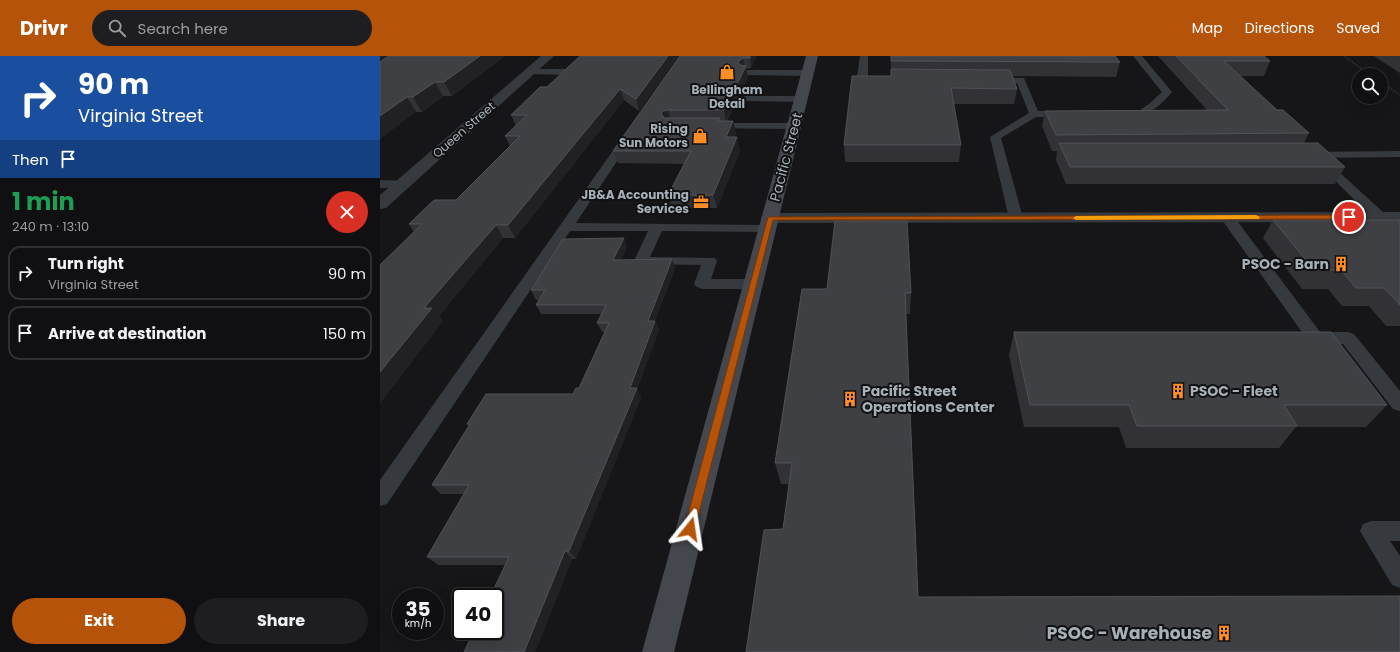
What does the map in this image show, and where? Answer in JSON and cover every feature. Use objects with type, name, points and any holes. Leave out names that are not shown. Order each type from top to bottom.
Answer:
[{"type":"street","name":"Queen Street","points":[[380,204],[548,56]]},
{"type":"street","name":"Pacific Street","points":[[658,652],[810,65]]},
{"type":"street","points":[[769,223],[1016,218],[1400,217]]},
{"type":"lane","points":[[864,56],[862,76],[864,79],[895,80]]},
{"type":"lane","points":[[1110,115],[1133,115],[1151,109],[1166,92],[1137,56]]},
{"type":"lane","points":[[746,73],[810,65]]},
{"type":"lane","points":[[530,72],[567,72]]},
{"type":"lane","points":[[982,80],[1021,80],[1034,114]]},
{"type":"lane","points":[[745,99],[801,99]]},
{"type":"lane","points":[[1016,218],[995,137],[1034,114],[1080,115]]},
{"type":"lane","points":[[380,497],[636,126]]},
{"type":"lane","points":[[703,126],[794,126]]},
{"type":"lane","points":[[1298,154],[1400,154]]},
{"type":"lane","points":[[1313,154],[1380,217]]},
{"type":"lane","points":[[380,184],[403,184]]},
{"type":"lane","points":[[1227,217],[1315,338],[1348,338],[1400,404]]},
{"type":"lane","points":[[566,228],[657,228],[769,223]]},
{"type":"lane","points":[[657,228],[641,261],[710,261],[702,284],[753,284]]},
{"type":"lane","points":[[1400,531],[1371,531],[1400,577]]},
{"type":"path","points":[[1344,56],[1360,68]]},
{"type":"path","points":[[1388,87],[1400,95]]},
{"type":"building","points":[[389,56],[480,56],[444,82],[435,82],[413,97],[407,97],[380,116],[380,62]]},
{"type":"building","points":[[580,56],[668,56],[636,99],[620,89],[508,225],[496,225],[424,308],[432,308],[380,372],[380,265],[422,224],[409,224],[434,200],[456,200],[520,136],[505,136],[527,115],[511,115],[540,87],[547,87]]},
{"type":"building","points":[[680,56],[750,56],[750,58],[743,58],[738,62],[740,65],[746,66],[724,110],[668,110],[661,113],[664,118],[720,118],[718,121],[733,121],[726,137],[737,137],[713,195],[668,195],[691,151],[613,151]]},
{"type":"building","points":[[891,56],[1115,56],[1120,62],[891,61]]},
{"type":"building","points":[[1176,56],[1264,56],[1270,61],[1224,61],[1277,110],[1283,110],[1309,133],[1056,135],[1045,111],[1228,110]]},
{"type":"building","points":[[891,69],[1010,70],[1017,89],[951,88],[961,145],[844,145],[852,76],[891,76]]},
{"type":"building","points":[[1059,143],[1318,143],[1345,167],[1070,167]]},
{"type":"building","points":[[1273,220],[1400,220],[1400,305],[1384,288],[1356,288],[1341,270],[1314,270]]},
{"type":"building","points":[[835,221],[907,221],[911,293],[905,293],[918,597],[1400,596],[1400,652],[746,652],[764,530],[783,529],[792,463],[775,463],[802,289],[827,289]]},
{"type":"building","points":[[624,238],[613,260],[672,259],[648,321],[655,321],[630,388],[637,388],[569,551],[565,551],[524,652],[464,652],[470,640],[504,640],[504,588],[494,588],[509,557],[427,557],[469,485],[432,485],[470,424],[467,424],[486,394],[573,394],[576,388],[579,388],[609,323],[597,323],[606,305],[536,305],[545,290],[531,290],[563,239]]},
{"type":"building","name":"PSOC - Fleet","points":[[1014,332],[1331,332],[1387,405],[1284,405],[1297,426],[1137,426],[1129,405],[1030,405]]},
{"type":"slow traffic","points":[[1076,218],[1256,217]]},
{"type":"place","name":"Bellingham Detail","points":[[727,72]]},
{"type":"place","name":"Rising Sun Motors","points":[[700,136]]},
{"type":"place","name":"JB&A Accounting Services","points":[[701,202]]},
{"type":"place","name":"PSOC - Barn","points":[[1341,264]]},
{"type":"place","name":"PSOC - Fleet","points":[[1178,391]]},
{"type":"place","name":"Pacific Street Operations Center","points":[[850,399]]},
{"type":"place","name":"PSOC - Warehouse","points":[[1224,633]]},
{"type":"route","points":[[690,529],[770,218],[1349,217]]}]
